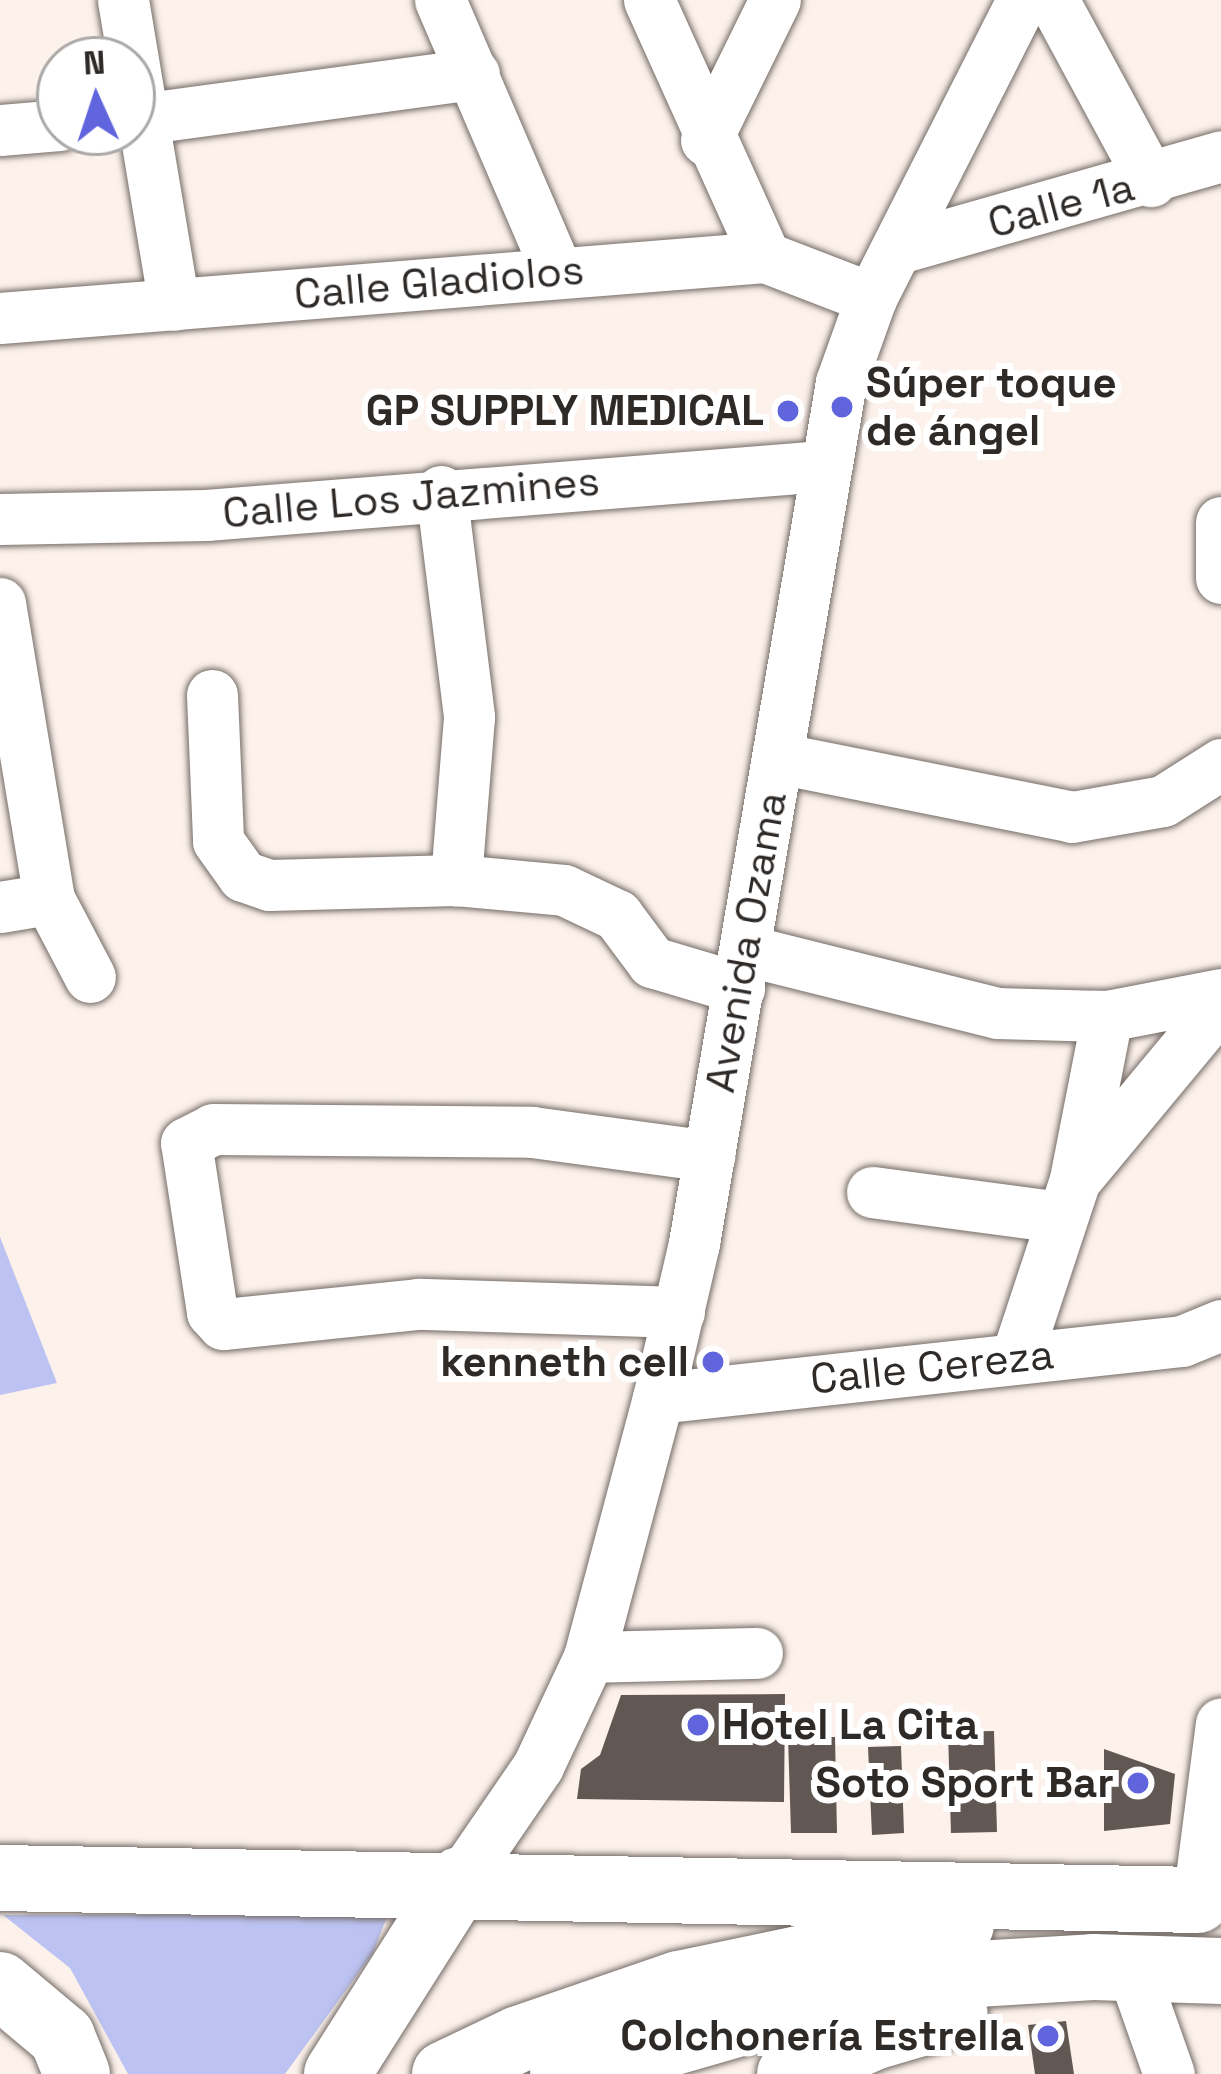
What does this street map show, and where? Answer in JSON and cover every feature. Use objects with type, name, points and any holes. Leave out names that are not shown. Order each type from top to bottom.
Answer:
[{"type":"main road","points":[[0,1878],[460,1880],[1210,1899]]},
{"type":"main road","points":[[337,2074],[460,1880]]},
{"type":"main road","points":[[445,2074],[519,2038],[680,1984],[829,1948],[1018,1916],[1210,1899]]},
{"type":"main road","points":[[562,2074],[820,2000],[960,1975],[1094,1966],[1133,1972],[1221,1971]]},
{"type":"main road","points":[[790,2074],[892,2032],[1133,1972]]},
{"type":"main road","points":[[0,1985],[62,2037],[77,2074]]},
{"type":"street","points":[[124,0],[128,36]]},
{"type":"street","points":[[440,0],[557,272]]},
{"type":"street","points":[[650,0],[706,140],[765,257]]},
{"type":"street","points":[[706,140],[775,0]]},
{"type":"street","name":"Avenida Ozama","points":[[460,1880],[538,1766],[589,1657],[679,1312],[778,758],[823,466],[871,298],[1022,0]]},
{"type":"street","points":[[1053,0],[1151,181]]},
{"type":"street","points":[[156,117],[474,74]]},
{"type":"street","points":[[0,130],[36,127]]},
{"type":"street","points":[[145,156],[174,305]]},
{"type":"street","name":"Calle 1a","points":[[899,248],[1151,181],[1221,156]]},
{"type":"street","name":"Calle Gladiolos","points":[[0,318],[765,257],[871,298]]},
{"type":"street","name":"Calle Los Jazmines","points":[[0,519],[206,515],[440,491],[823,466]]},
{"type":"street","points":[[440,491],[469,717],[456,880]]},
{"type":"street","points":[[1221,522],[1221,578]]},
{"type":"street","points":[[0,603],[24,903],[90,977]]},
{"type":"street","points":[[212,695],[218,841],[243,876],[269,885],[456,880],[594,899],[617,915],[652,962],[742,969],[939,1003],[1107,1016],[1221,994]]},
{"type":"street","points":[[778,758],[1072,817],[1163,801],[1221,764]]},
{"type":"street","points":[[1067,1199],[1221,1004]]},
{"type":"street","points":[[1017,1355],[1067,1199],[1107,1016]]},
{"type":"street","points":[[679,1312],[418,1304],[223,1324],[212,1312],[185,1143],[213,1129],[532,1132],[709,1156]]},
{"type":"street","points":[[872,1192],[1067,1199]]},
{"type":"street","name":"Calle Cereza","points":[[658,1399],[1214,1330]]},
{"type":"street","points":[[589,1657],[757,1653]]},
{"type":"street","points":[[1210,1899],[1221,1723]]},
{"type":"street","points":[[1133,1972],[1169,2074]]},
{"type":"shaded area","points":[[0,1237],[57,1383],[0,1395]]},
{"type":"shaded area","points":[[388,1914],[373,1953],[285,2074],[128,2074],[70,1968],[3,1915]]},
{"type":"building","name":"Hotel La Cita","points":[[785,1694],[784,1802],[577,1799],[581,1769],[600,1755],[621,1695]]},
{"type":"building","points":[[994,1731],[997,1832],[951,1833],[948,1732]]},
{"type":"building","points":[[788,1737],[835,1737],[837,1833],[791,1833]]},
{"type":"building","points":[[901,1746],[904,1833],[872,1835],[868,1747]]},
{"type":"building","name":"Soto Sport Bar","points":[[1104,1749],[1175,1774],[1170,1824],[1104,1831]]},
{"type":"building","points":[[1066,2021],[1074,2074],[1035,2074],[1028,2025]]},
{"type":"place","name":"Súper toque de ángel","points":[[842,407]]},
{"type":"place","name":"GP SUPPLY MEDICAL","points":[[788,411]]},
{"type":"place","name":"kenneth cell","points":[[713,1362]]},
{"type":"place","name":"Hotel La Cita","points":[[698,1725]]},
{"type":"place","name":"Soto Sport Bar","points":[[1138,1783]]},
{"type":"place","name":"Colchonería Estrella","points":[[1048,2036]]}]
